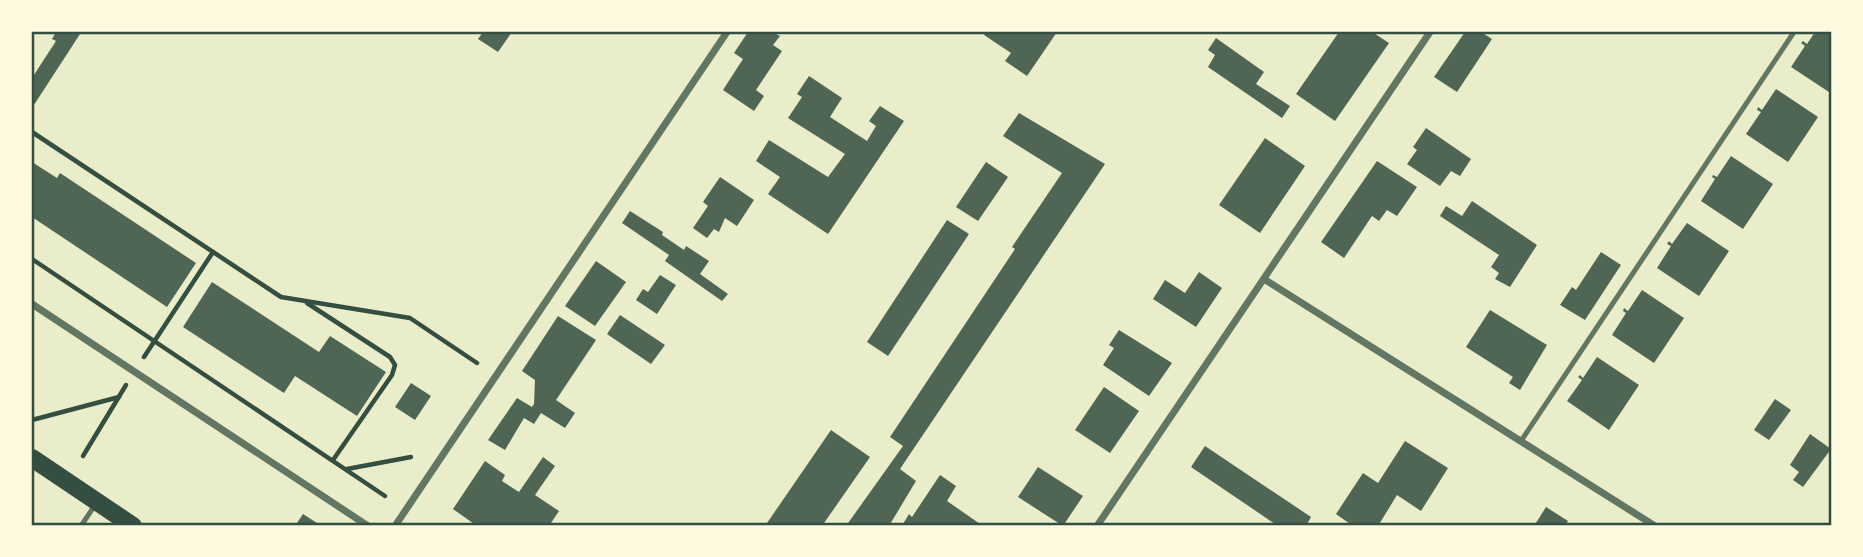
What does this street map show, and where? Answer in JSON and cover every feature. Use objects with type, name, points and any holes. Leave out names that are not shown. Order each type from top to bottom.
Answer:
[{"type":"main road","points":[[32,458],[133,526]]},
{"type":"street","points":[[395,526],[727,32]]},
{"type":"street","points":[[1097,526],[1430,32]]},
{"type":"street","points":[[1264,279],[1655,526]]},
{"type":"street","points":[[32,304],[368,526]]},
{"type":"lane","points":[[1521,440],[1794,32]]},
{"type":"lane","points":[[81,526],[97,502]]},
{"type":"path","points":[[32,132],[281,297],[410,318],[477,363]]},
{"type":"path","points":[[83,456],[134,372],[214,252]]},
{"type":"path","points":[[32,269],[34,260],[385,496]]},
{"type":"path","points":[[304,301],[390,357],[395,365],[392,375],[333,461]]},
{"type":"path","points":[[32,420],[119,397]]},
{"type":"path","points":[[346,469],[411,457]]},
{"type":"building","points":[[56,32],[80,34],[32,108],[32,78],[56,41],[52,39]]},
{"type":"building","points":[[483,32],[512,32],[498,52],[478,39]]},
{"type":"building","points":[[748,32],[772,32],[780,36],[773,45],[782,51],[756,90],[764,96],[754,111],[723,90],[743,59],[734,53]]},
{"type":"building","points":[[986,32],[1057,32],[1027,76],[1005,61],[1011,53],[984,35]]},
{"type":"building","points":[[1339,32],[1372,32],[1389,43],[1335,121],[1296,94]]},
{"type":"building","points":[[1465,32],[1481,32],[1492,39],[1457,92],[1434,77]]},
{"type":"building","points":[[1815,32],[1832,32],[1832,94],[1791,67],[1805,46],[1801,43],[1803,41],[1807,44]]},
{"type":"building","points":[[1216,38],[1264,72],[1256,84],[1290,106],[1282,118],[1208,67],[1215,55],[1208,50]]},
{"type":"building","points":[[809,76],[842,98],[830,117],[867,141],[876,126],[869,121],[880,106],[904,121],[828,234],[768,194],[780,177],[756,161],[769,140],[828,177],[845,154],[788,118],[802,97],[797,94]]},
{"type":"building","points":[[1776,89],[1818,117],[1788,162],[1746,134],[1761,112],[1757,110],[1758,107],[1762,110]]},
{"type":"building","points":[[1019,113],[1105,164],[900,469],[916,481],[889,526],[846,526],[903,446],[890,437],[1015,249],[1012,247],[1062,173],[1003,136]]},
{"type":"building","points":[[1426,128],[1471,159],[1460,176],[1451,171],[1440,186],[1407,164],[1417,150],[1413,147]]},
{"type":"building","points":[[1265,138],[1305,166],[1260,233],[1219,205]]},
{"type":"building","points":[[1731,156],[1773,184],[1743,229],[1701,201],[1715,179],[1713,175],[1717,177]]},
{"type":"building","points":[[1377,161],[1417,187],[1397,216],[1387,210],[1379,221],[1372,216],[1344,258],[1321,242]]},
{"type":"building","points":[[32,162],[57,178],[60,173],[196,263],[167,307],[32,217]]},
{"type":"building","points":[[986,162],[1008,177],[978,221],[956,207]]},
{"type":"building","points":[[720,177],[754,200],[737,226],[725,218],[719,232],[714,229],[707,238],[693,228],[708,206],[703,202]]},
{"type":"building","points":[[1472,201],[1537,245],[1510,287],[1495,279],[1499,273],[1491,267],[1499,255],[1440,216],[1446,206],[1462,216]]},
{"type":"building","points":[[630,211],[663,232],[662,235],[684,250],[686,246],[709,261],[700,274],[728,294],[722,301],[665,261],[669,255],[622,223]]},
{"type":"building","points":[[947,220],[969,234],[888,356],[867,342]]},
{"type":"building","points":[[1687,223],[1729,251],[1699,296],[1657,268],[1671,246],[1667,244],[1669,241],[1672,244]]},
{"type":"building","points":[[1601,252],[1621,265],[1585,320],[1560,305],[1572,287],[1576,290]]},
{"type":"building","points":[[596,261],[626,282],[595,326],[565,306]]},
{"type":"building","points":[[1199,272],[1222,288],[1196,327],[1153,299],[1165,280],[1185,293]]},
{"type":"building","points":[[660,275],[676,285],[657,314],[636,300],[643,289],[648,292]]},
{"type":"building","points":[[212,282],[319,352],[330,336],[386,372],[357,416],[295,376],[284,393],[183,327]]},
{"type":"building","points":[[1642,290],[1684,318],[1654,363],[1612,335],[1626,313],[1624,308],[1628,311]]},
{"type":"building","points":[[1490,310],[1547,345],[1520,390],[1509,383],[1513,377],[1466,347]]},
{"type":"building","points":[[620,315],[665,345],[651,364],[607,334]]},
{"type":"building","points":[[558,316],[596,340],[556,400],[575,413],[565,428],[541,413],[534,424],[524,418],[505,450],[488,440],[517,398],[532,407],[534,404],[535,380],[522,371]]},
{"type":"building","points":[[1119,330],[1172,363],[1149,396],[1103,365],[1114,348],[1109,345]]},
{"type":"building","points":[[1597,357],[1639,385],[1609,430],[1567,401],[1582,380],[1578,377],[1580,375],[1583,378]]},
{"type":"building","points":[[411,383],[431,396],[415,420],[395,407]]},
{"type":"building","points":[[1104,387],[1139,411],[1110,453],[1075,430]]},
{"type":"building","points":[[1775,399],[1791,410],[1769,440],[1754,430]]},
{"type":"building","points":[[831,430],[870,457],[822,526],[765,526]]},
{"type":"building","points":[[1810,434],[1831,449],[1803,487],[1793,480],[1799,472],[1790,465]]},
{"type":"building","points":[[1405,441],[1448,468],[1421,511],[1397,495],[1378,526],[1353,526],[1336,514],[1363,473],[1378,483]]},
{"type":"building","points":[[1205,446],[1311,517],[1306,526],[1278,526],[1191,467]]},
{"type":"building","points":[[543,457],[555,466],[535,495],[559,511],[549,526],[477,526],[453,509],[485,461],[505,475],[502,481],[519,492]]},
{"type":"building","points":[[1038,467],[1083,496],[1063,526],[1018,497]]},
{"type":"building","points":[[940,475],[956,486],[947,501],[983,526],[903,524],[909,514],[912,517]]},
{"type":"building","points":[[1546,507],[1568,521],[1565,526],[1534,526]]},
{"type":"building","points":[[303,514],[317,523],[315,526],[295,526]]}]
